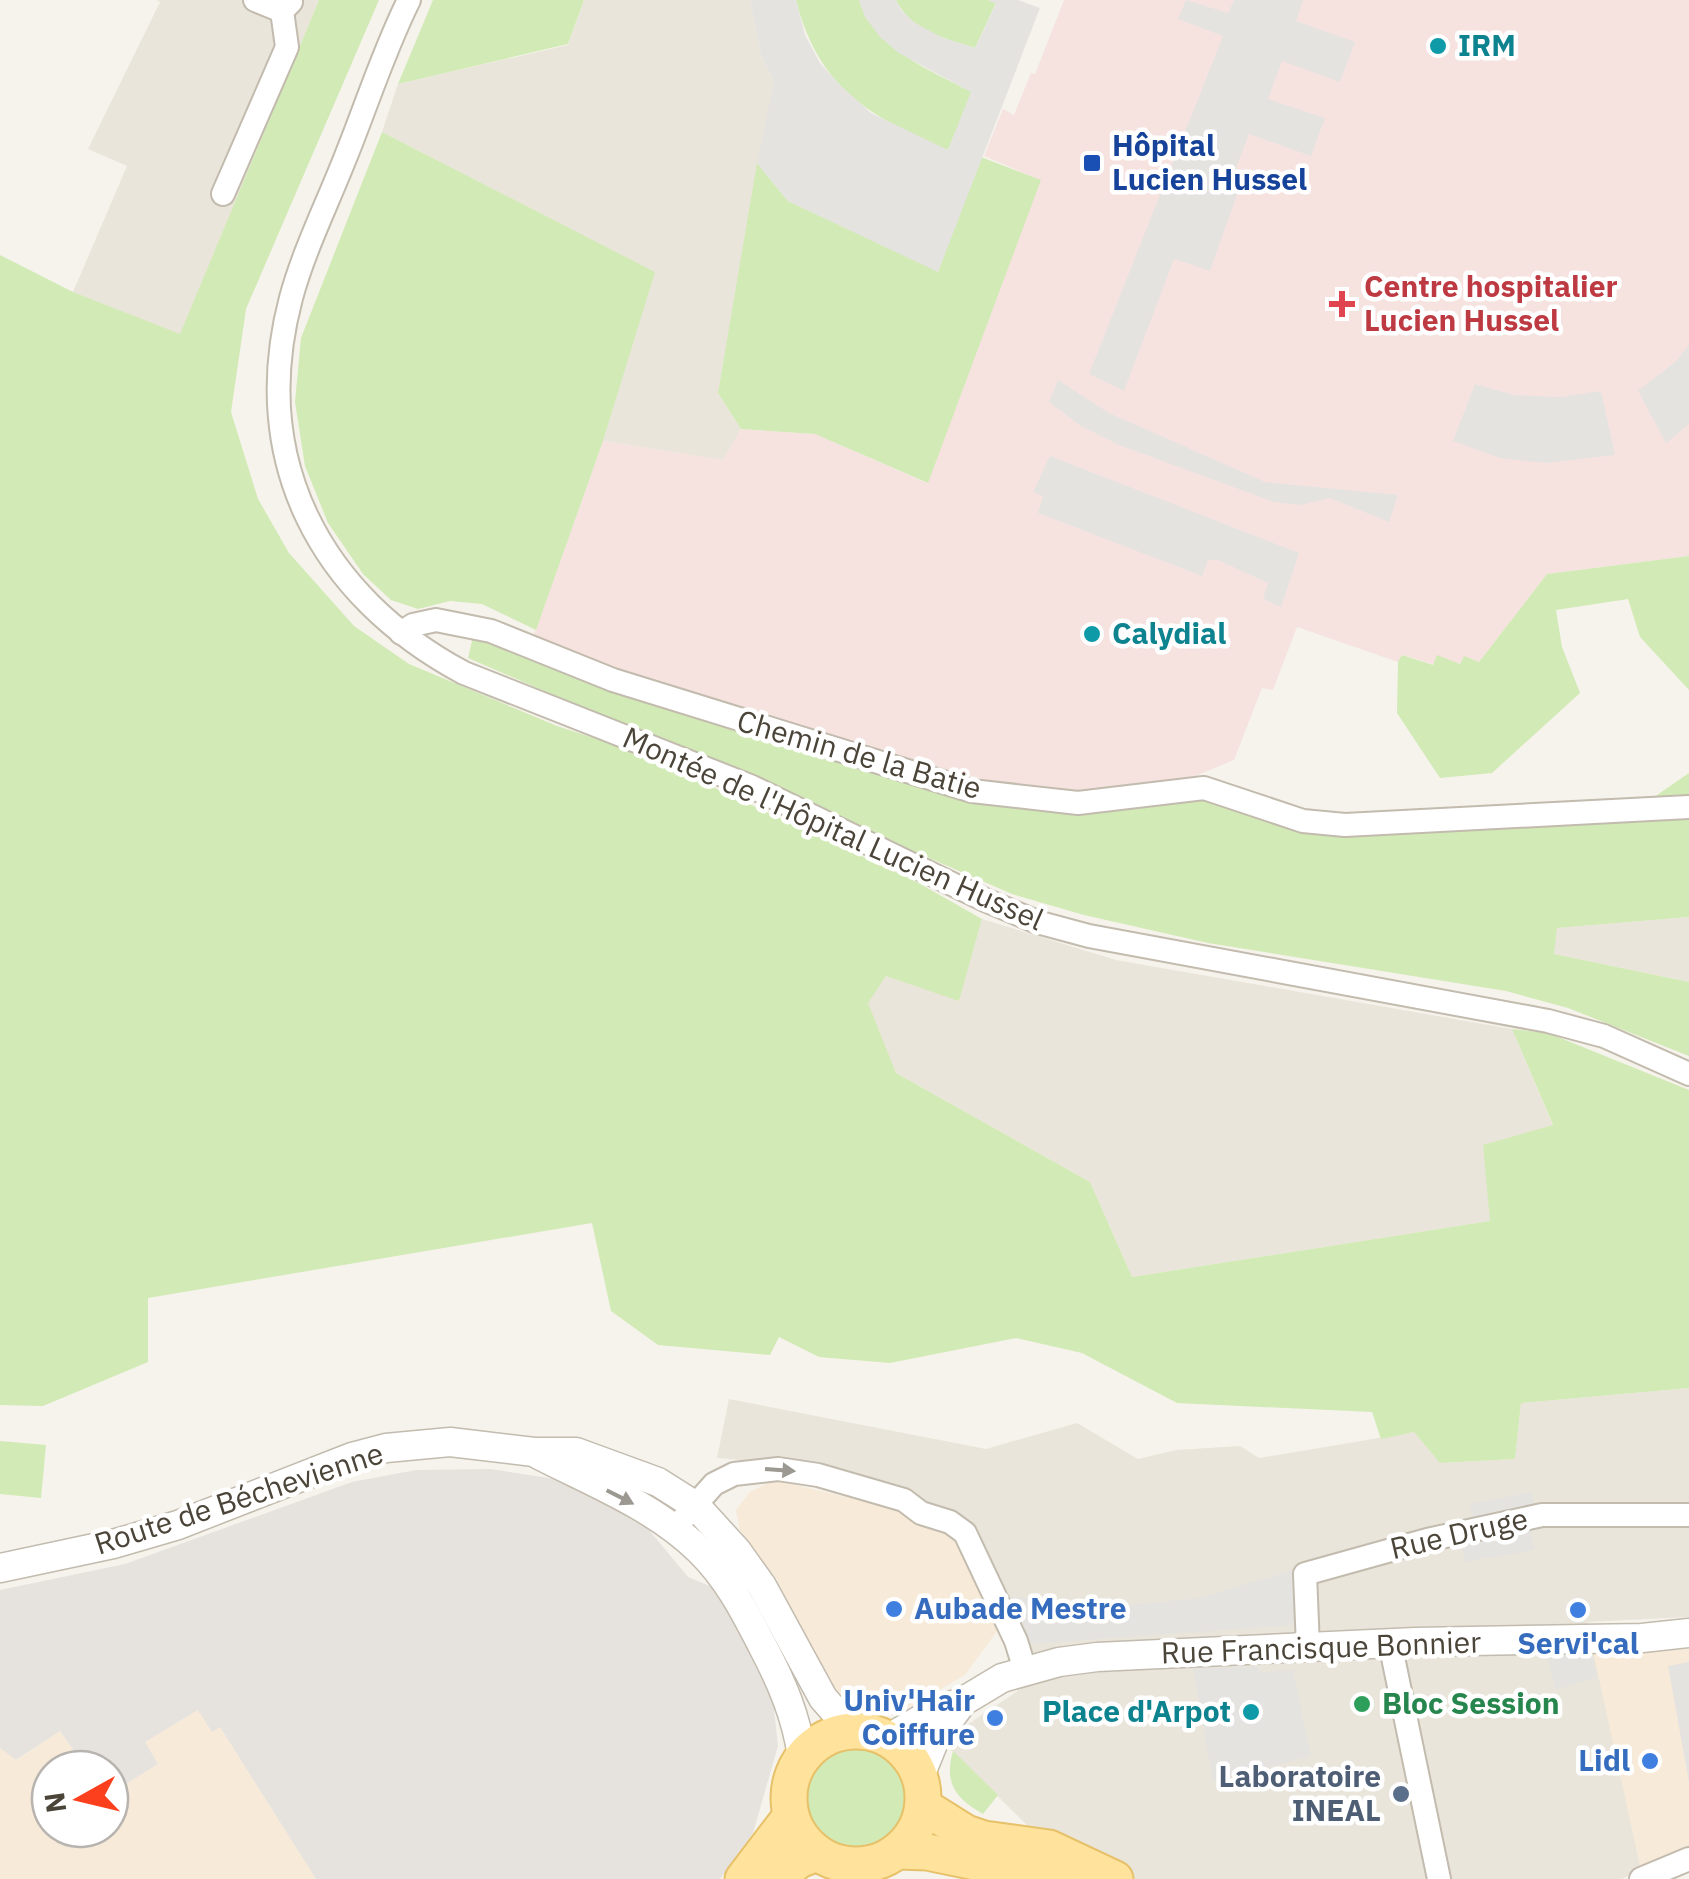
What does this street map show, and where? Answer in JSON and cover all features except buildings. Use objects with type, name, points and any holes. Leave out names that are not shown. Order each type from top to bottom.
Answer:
[{"type":"main road","points":[[851,1730],[871,1731],[889,1738],[913,1761],[922,1791],[919,1822],[899,1851],[880,1862],[858,1866],[817,1853],[800,1836],[791,1816],[788,1795],[792,1774],[802,1756],[816,1743],[851,1730]]},
{"type":"main road","points":[[922,1791],[966,1833],[984,1840],[1049,1848],[1114,1879]]},
{"type":"main road","points":[[743,1879],[791,1816]]},
{"type":"main road","points":[[899,1851],[927,1852],[1058,1879]]},
{"type":"main road","points":[[776,1879],[798,1860],[817,1853]]},
{"type":"street","points":[[222,194],[286,47],[288,6],[255,0]]},
{"type":"street","name":"Montée de l'Hôpital Lucien Hussel","points":[[408,0],[291,298],[280,357],[278,405],[283,447],[313,529],[351,586],[400,633],[422,651],[464,674],[750,786],[1037,922],[1140,946],[1579,1028],[1689,1074]]},
{"type":"street","name":"Chemin de la Batie","points":[[400,633],[412,625],[436,620],[492,631],[613,680],[797,739],[937,782],[1026,799],[1096,802],[1204,788],[1303,821],[1346,825],[1689,807]]},
{"type":"street","name":"Route de Béchevienne","points":[[2,1569],[178,1525],[352,1457],[386,1448],[450,1442],[534,1452],[576,1452],[658,1482],[696,1506],[762,1586],[824,1698],[851,1730]]},
{"type":"street","name":"Route de Béchevienne","points":[[534,1452],[632,1502],[700,1551],[740,1602],[786,1693],[795,1715],[802,1756]]},
{"type":"street","points":[[674,1529],[714,1484],[748,1472],[778,1468],[818,1475],[904,1500],[965,1533],[1016,1641],[1025,1670]]},
{"type":"street","name":"Rue Druge","points":[[1308,1647],[1305,1574],[1427,1540],[1542,1514],[1689,1515]]},
{"type":"street","name":"Rue Francisque Bonnier","points":[[889,1738],[1002,1678],[1097,1657],[1689,1634]]},
{"type":"street","points":[[1390,1643],[1439,1879]]},
{"type":"street","name":"Rue Francisque Bonnier","points":[[922,1791],[935,1738],[962,1702]]},
{"type":"street","points":[[1641,1879],[1689,1858]]},
{"type":"shaded area","points":[[157,0],[319,0],[180,335],[73,292],[127,166],[88,149],[160,2]]},
{"type":"shaded area","points":[[584,0],[750,0],[761,56],[774,82],[718,393],[741,429],[723,460],[603,441],[654,272],[382,132],[398,84],[568,45]]},
{"type":"shaded area","points":[[750,0],[796,0],[805,35],[820,63],[840,85],[871,113],[948,150],[971,92],[899,53],[880,37],[865,17],[859,0],[896,0],[915,23],[943,38],[975,48],[996,4],[988,0],[1018,0],[1040,8],[938,272],[788,201],[757,163],[774,82],[761,56]]},
{"type":"shaded area","name":"Centre hospitalier Lucien Hussel","points":[[1064,0],[1689,0],[1689,556],[1547,574],[1479,662],[1434,665],[1403,655],[1398,662],[1297,627],[1273,690],[1262,688],[1234,760],[1193,777],[1079,792],[999,783],[830,740],[531,643],[603,441],[723,460],[741,429],[815,434],[927,483],[1040,180],[984,156],[1003,109],[1014,115]]},
{"type":"shaded area","points":[[1186,0],[1228,13],[1234,0],[1303,0],[1296,21],[1355,42],[1340,82],[1282,61],[1268,99],[1325,118],[1311,156],[1249,134],[1236,168],[1245,172],[1210,271],[1174,259],[1124,391],[1089,374],[1223,36],[1178,19]]},
{"type":"shaded area","points":[[1689,345],[1689,424],[1666,443],[1638,391],[1676,361]]},
{"type":"shaded area","points":[[1058,380],[1109,413],[1265,482],[1398,495],[1389,522],[1330,498],[1300,505],[1274,502],[1119,445],[1079,425],[1049,402]]},
{"type":"shaded area","points":[[1475,384],[1514,395],[1561,397],[1601,391],[1615,455],[1546,463],[1500,458],[1453,441]]},
{"type":"shaded area","points":[[1050,456],[1299,553],[1281,607],[1263,599],[1268,583],[1218,560],[1208,560],[1202,576],[1038,513],[1043,496],[1033,492]]},
{"type":"shaded area","points":[[1689,917],[1689,982],[1554,954],[1556,928]]},
{"type":"shaded area","points":[[982,919],[1116,960],[1512,1029],[1553,1126],[1490,1221],[1132,1277],[1090,1182],[896,1073],[867,1003],[886,976],[959,1000]]},
{"type":"shaded area","points":[[1689,1388],[1689,1617],[1588,1622],[1641,1870],[1622,1879],[1127,1879],[1033,1831],[948,1747],[958,1731],[1028,1684],[1016,1634],[931,1504],[822,1467],[717,1458],[729,1399],[986,1449],[1077,1423],[1138,1459],[1176,1450],[1240,1446],[1259,1458],[1414,1432],[1441,1463],[1515,1459],[1521,1403]]},
{"type":"shaded area","points":[[491,1469],[555,1479],[644,1524],[688,1577],[717,1589],[773,1701],[778,1746],[753,1833],[720,1879],[316,1879],[220,1727],[212,1732],[198,1710],[145,1742],[158,1764],[130,1782],[130,1749],[72,1749],[60,1731],[16,1760],[0,1748],[0,1590],[125,1564],[352,1482],[416,1470]]},
{"type":"shaded area","points":[[774,1480],[884,1506],[944,1528],[954,1536],[1000,1627],[965,1675],[896,1715],[844,1697],[829,1682],[776,1578],[740,1530],[736,1510],[750,1492]]},
{"type":"shaded area","points":[[1532,1492],[1535,1508],[1473,1520],[1470,1504]]},
{"type":"shaded area","points":[[1530,1524],[1534,1550],[1465,1562],[1461,1539]]},
{"type":"shaded area","points":[[1293,1570],[1296,1625],[1029,1644],[1008,1597],[1129,1605],[1200,1598]]},
{"type":"shaded area","name":"Lidl","points":[[1689,1645],[1689,1851],[1641,1870],[1592,1647]]},
{"type":"shaded area","points":[[1592,1654],[1597,1677],[1555,1690],[1547,1655]]},
{"type":"shaded area","points":[[1689,1662],[1689,1782],[1668,1666]]},
{"type":"shaded area","points":[[1257,1667],[1262,1672],[1293,1670],[1311,1756],[1213,1782],[1193,1668]]},
{"type":"shaded area","points":[[198,1710],[220,1727],[316,1879],[0,1879],[0,1748],[17,1760],[30,1751],[30,1849],[130,1849],[130,1782],[158,1764],[145,1742]]},
{"type":"shaded area","points":[[60,1731],[72,1749],[33,1749]]},
{"type":"green space","points":[[319,0],[379,0],[246,309],[231,412],[258,499],[289,553],[354,626],[409,664],[557,726],[640,753],[915,881],[982,919],[959,1001],[886,976],[868,1003],[896,1073],[1090,1182],[1132,1277],[1490,1221],[1483,1145],[1553,1125],[1512,1029],[1548,1033],[1689,1090],[1689,1388],[1521,1403],[1515,1459],[1440,1463],[1414,1432],[1381,1439],[1372,1412],[1177,1403],[1082,1353],[1016,1338],[890,1363],[819,1357],[779,1337],[770,1355],[658,1345],[611,1311],[592,1223],[148,1298],[148,1362],[43,1406],[0,1405],[0,255],[73,292],[180,334]]},
{"type":"green space","points":[[433,0],[584,0],[568,44],[398,84]]},
{"type":"green space","points":[[796,0],[859,0],[867,17],[891,45],[972,92],[948,150],[894,125],[851,95],[818,56]]},
{"type":"green space","points":[[896,0],[996,3],[975,48],[920,26]]},
{"type":"green space","points":[[382,132],[655,272],[603,441],[536,630],[482,604],[450,601],[418,609],[391,600],[363,574],[328,523],[305,466],[295,402],[301,338]]},
{"type":"green space","points":[[981,157],[1041,180],[928,483],[815,434],[741,429],[718,393],[757,163],[788,201],[938,271]]},
{"type":"green space","points":[[1689,556],[1689,690],[1640,637],[1628,599],[1556,610],[1562,647],[1580,693],[1492,773],[1440,778],[1397,713],[1398,662],[1402,655],[1433,665],[1437,655],[1460,664],[1464,656],[1479,662],[1547,574]]},
{"type":"green space","points":[[473,637],[863,771],[1008,805],[1109,812],[1187,795],[1354,831],[1618,822],[1689,773],[1689,917],[1557,928],[1554,954],[1689,982],[1689,1056],[1568,1008],[1506,991],[1208,943],[1012,894],[468,658]]},
{"type":"green space","points":[[0,1441],[46,1445],[41,1498],[0,1494]]},
{"type":"green space","points":[[855,1744],[875,1748],[892,1759],[903,1776],[907,1796],[903,1816],[892,1833],[875,1844],[855,1848],[835,1844],[818,1833],[807,1816],[803,1796],[807,1776],[818,1759],[835,1748]]},
{"type":"green space","points":[[953,1751],[998,1795],[983,1814],[954,1789],[950,1772]]},
{"type":"place","name":"IRM","points":[[1438,46]]},
{"type":"place","name":"Hôpital Lucien Hussel","points":[[1092,163]]},
{"type":"place","name":"Centre hospitalier Lucien Hussel","points":[[1342,304]]},
{"type":"place","name":"Calydial","points":[[1092,634]]},
{"type":"place","name":"Aubade Mestre","points":[[894,1609]]},
{"type":"place","name":"Servi'cal","points":[[1578,1610]]},
{"type":"place","name":"Bloc Session","points":[[1362,1704]]},
{"type":"place","name":"Place d'Arpot","points":[[1251,1712]]},
{"type":"place","name":"Univ'Hair Coiffure","points":[[995,1718]]},
{"type":"place","name":"Lidl","points":[[1650,1761]]},
{"type":"place","name":"Laboratoire INEAL","points":[[1401,1794]]}]
